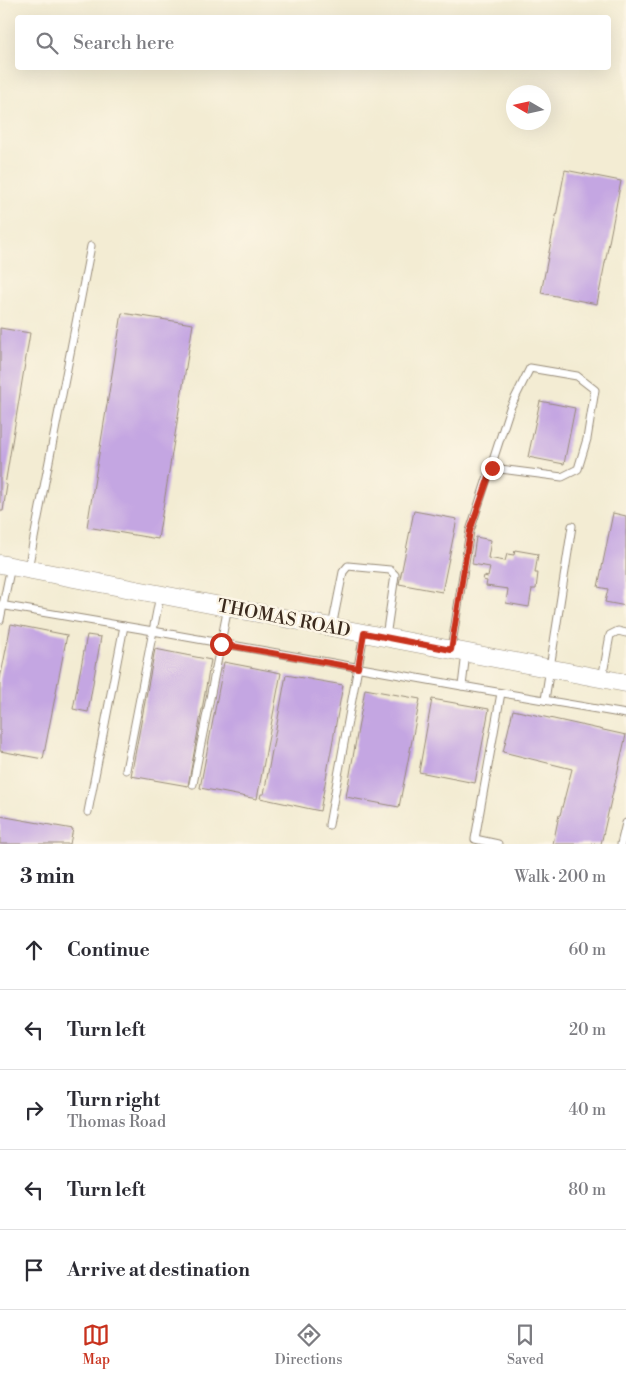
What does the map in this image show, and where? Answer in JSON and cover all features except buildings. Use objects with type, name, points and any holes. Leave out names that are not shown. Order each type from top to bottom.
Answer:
[{"type":"street","name":"THOMAS ROAD","points":[[13,566],[626,683]]},
{"type":"lane","points":[[0,620],[1,606],[13,566],[90,246]]},
{"type":"lane","points":[[462,686],[459,651],[470,531],[510,408],[530,368],[578,376],[595,390],[588,439],[578,469],[562,477],[492,468]]},
{"type":"lane","points":[[544,700],[572,526]]},
{"type":"lane","points":[[332,627],[343,572],[348,566],[390,570],[395,575],[386,638]]},
{"type":"lane","points":[[126,770],[160,595]]},
{"type":"lane","points":[[1,606],[626,714]]},
{"type":"lane","points":[[194,784],[228,607]]},
{"type":"lane","points":[[88,812],[124,626]]},
{"type":"lane","points":[[602,679],[610,635],[618,631],[626,633]]},
{"type":"lane","points":[[329,825],[364,633]]},
{"type":"lane","points":[[498,844],[475,839],[501,693]]},
{"type":"lane","points":[[621,844],[626,823]]},
{"type":"route","points":[[221,644],[358,668],[364,633],[451,650],[470,531],[492,468]]}]
